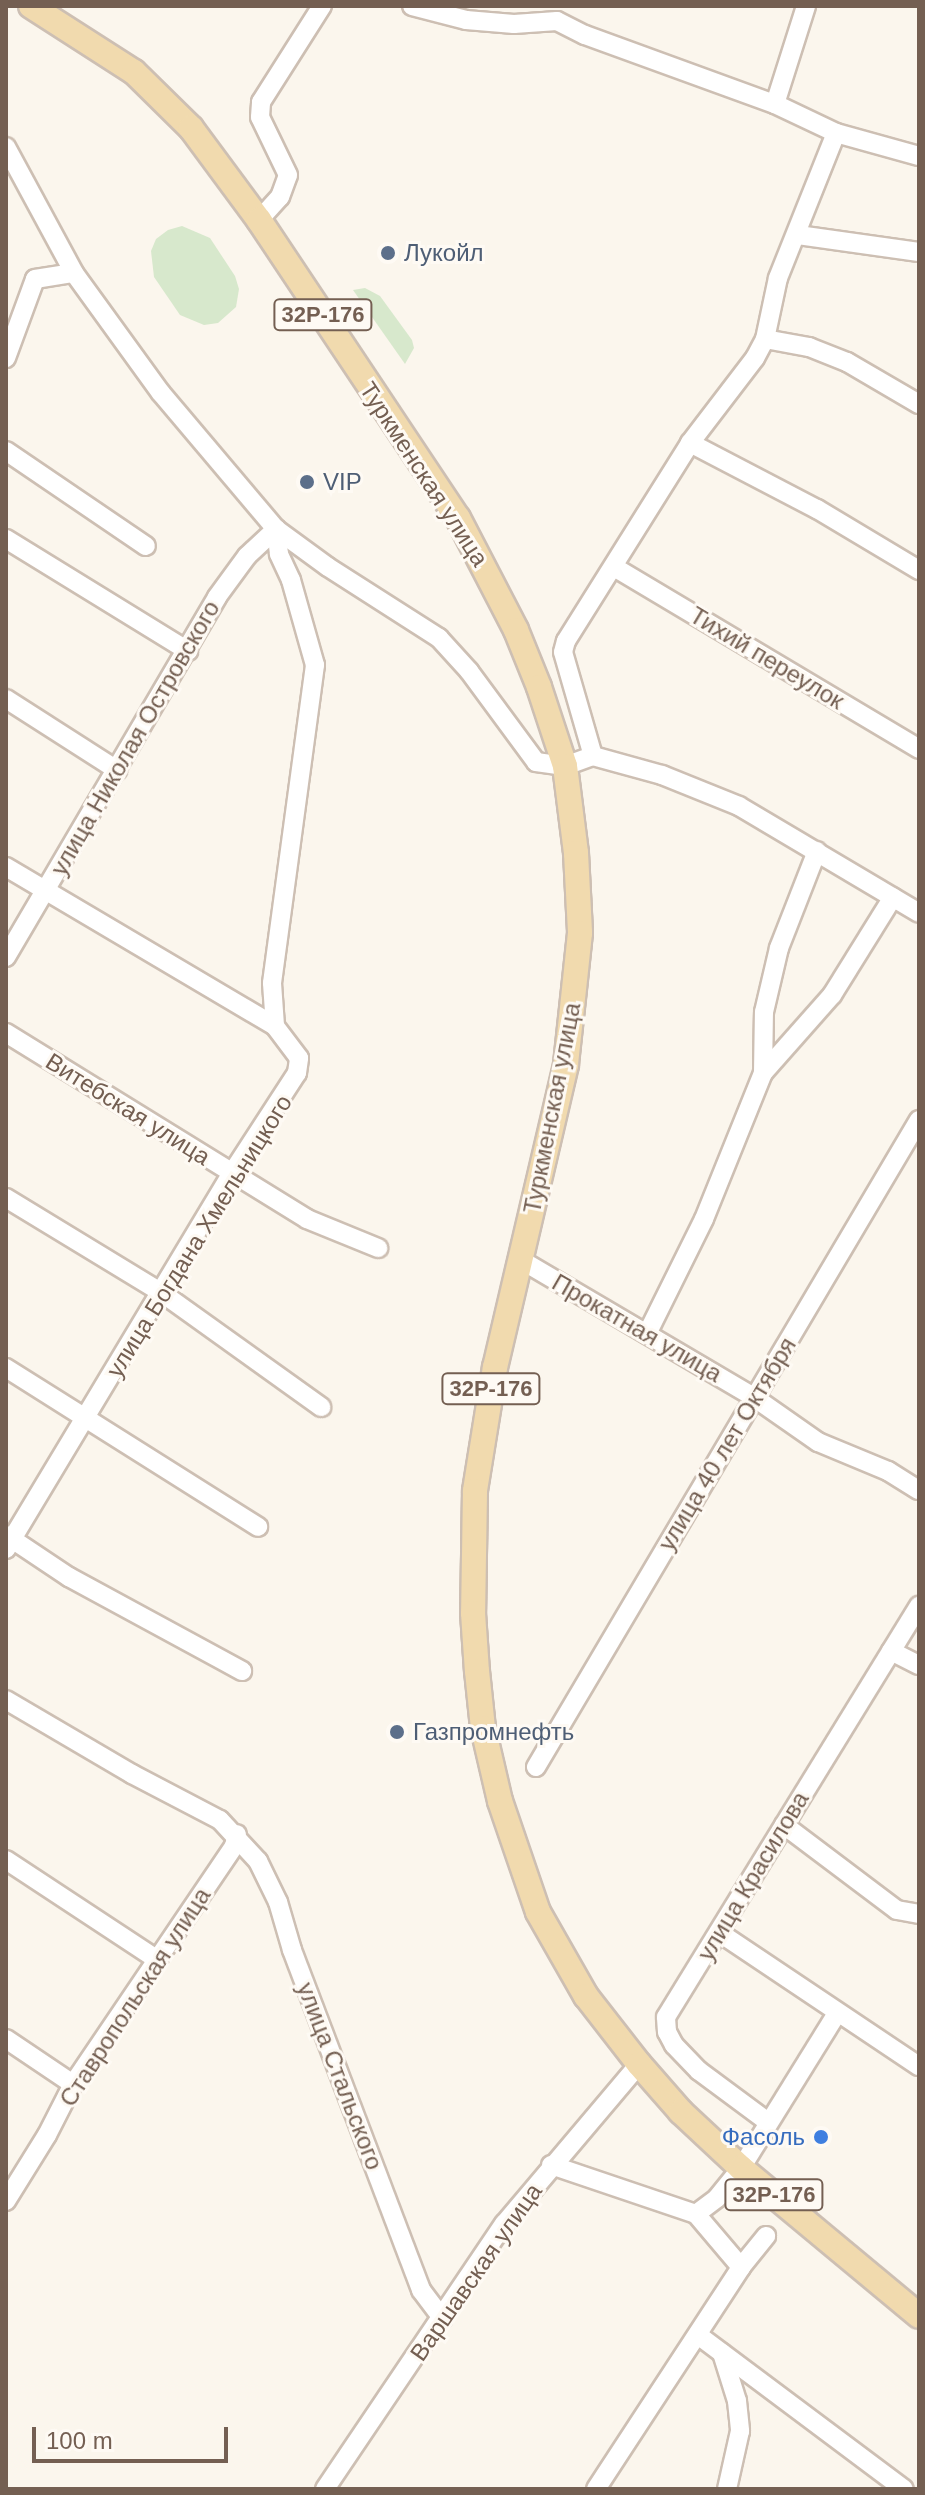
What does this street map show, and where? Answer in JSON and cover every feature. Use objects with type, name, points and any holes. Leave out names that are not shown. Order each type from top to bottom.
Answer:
[{"type":"main road","name":"Туркменская улица","points":[[31,6],[134,72],[191,128],[259,220],[479,555],[516,630],[565,766],[579,886],[576,977],[566,1065],[495,1367],[475,1491],[473,1613],[483,1728],[500,1801],[538,1912],[586,1996],[639,2064]]},
{"type":"main road","name":"32Р-176","points":[[639,2064],[681,2112],[741,2168],[919,2316]]},
{"type":"street","points":[[259,220],[280,197],[288,175],[260,117],[261,102],[322,6]]},
{"type":"street","points":[[412,6],[466,20],[514,24],[556,13],[585,35],[775,104],[836,133],[919,156]]},
{"type":"street","points":[[775,104],[806,6]]},
{"type":"street","points":[[593,756],[563,652],[572,630],[690,443],[755,358],[765,339],[778,278],[798,235],[836,133]]},
{"type":"street","points":[[6,147],[74,273],[161,393],[276,529],[328,567],[439,638],[469,671],[536,762],[565,766],[593,756],[662,775],[739,806],[919,913]]},
{"type":"street","points":[[798,235],[919,252]]},
{"type":"street","points":[[6,358],[35,279],[74,273]]},
{"type":"street","points":[[765,339],[809,347],[847,362],[919,404]]},
{"type":"street","points":[[690,443],[817,509],[919,570]]},
{"type":"street","points":[[6,451],[146,546]]},
{"type":"street","points":[[275,1026],[272,983],[315,665],[291,580],[279,554],[276,529]]},
{"type":"street","name":"улица Николая Островского","points":[[6,957],[217,597],[247,556],[276,529]]},
{"type":"street","points":[[6,539],[188,651]]},
{"type":"street","name":"Тихий переулок","points":[[614,567],[919,749]]},
{"type":"street","points":[[6,699],[117,770]]},
{"type":"street","points":[[763,1073],[764,1012],[779,948],[817,851]]},
{"type":"street","points":[[6,867],[275,1026]]},
{"type":"street","points":[[647,1334],[704,1219],[763,1073],[832,995],[893,897]]},
{"type":"street","name":"улица Богдана Хмельницкого","points":[[8,1541],[88,1418],[232,1173],[297,1073],[299,1058],[275,1026]]},
{"type":"street","name":"Витебская улица","points":[[6,1033],[307,1219],[378,1248]]},
{"type":"street","name":"улица 40 лет Октября","points":[[536,1767],[919,1120]]},
{"type":"street","points":[[6,1198],[162,1293],[321,1407]]},
{"type":"street","name":"Прокатная улица","points":[[521,1260],[755,1398],[818,1442],[888,1471],[919,1490]]},
{"type":"street","points":[[6,1368],[258,1527]]},
{"type":"street","points":[[8,1541],[242,1671]]},
{"type":"street","name":"улица Красилова","points":[[768,2122],[699,2071],[674,2045],[667,2032],[666,2017],[919,1606]]},
{"type":"street","points":[[891,1651],[919,1665]]},
{"type":"street","name":"улица Стальского","points":[[6,1700],[104,1759],[220,1820],[237,1834],[258,1861],[278,1902],[292,1950],[421,2290],[443,2319]]},
{"type":"street","points":[[784,1825],[897,1910],[919,1914]]},
{"type":"street","name":"Ставропольская улица","points":[[6,2201],[47,2135],[73,2084],[234,1846],[237,1834]]},
{"type":"street","points":[[6,1860],[156,1959]]},
{"type":"street","points":[[720,1933],[919,2066]]},
{"type":"street","points":[[696,2214],[717,2198],[741,2168],[837,2013]]},
{"type":"street","points":[[6,2039],[73,2084]]},
{"type":"street","name":"Варшавская улица","points":[[325,2489],[443,2319],[504,2224],[639,2064]]},
{"type":"street","points":[[551,2165],[696,2214],[741,2267]]},
{"type":"street","points":[[596,2489],[741,2267],[766,2236]]},
{"type":"street","points":[[698,2335],[904,2489]]},
{"type":"street","points":[[722,2353],[737,2401],[740,2431],[727,2489]]},
{"type":"green space","points":[[182,226],[210,238],[235,276],[239,289],[236,307],[218,323],[204,325],[180,315],[154,277],[151,251],[156,239],[168,230]]},
{"type":"green space","points":[[365,288],[380,296],[412,340],[414,348],[405,364],[353,290]]},
{"type":"place","name":"Лукойл","points":[[388,253]]},
{"type":"place","name":"VIP","points":[[307,482]]},
{"type":"place","name":"Газпромнефть","points":[[397,1732]]},
{"type":"place","name":"Фасоль","points":[[821,2137]]}]
